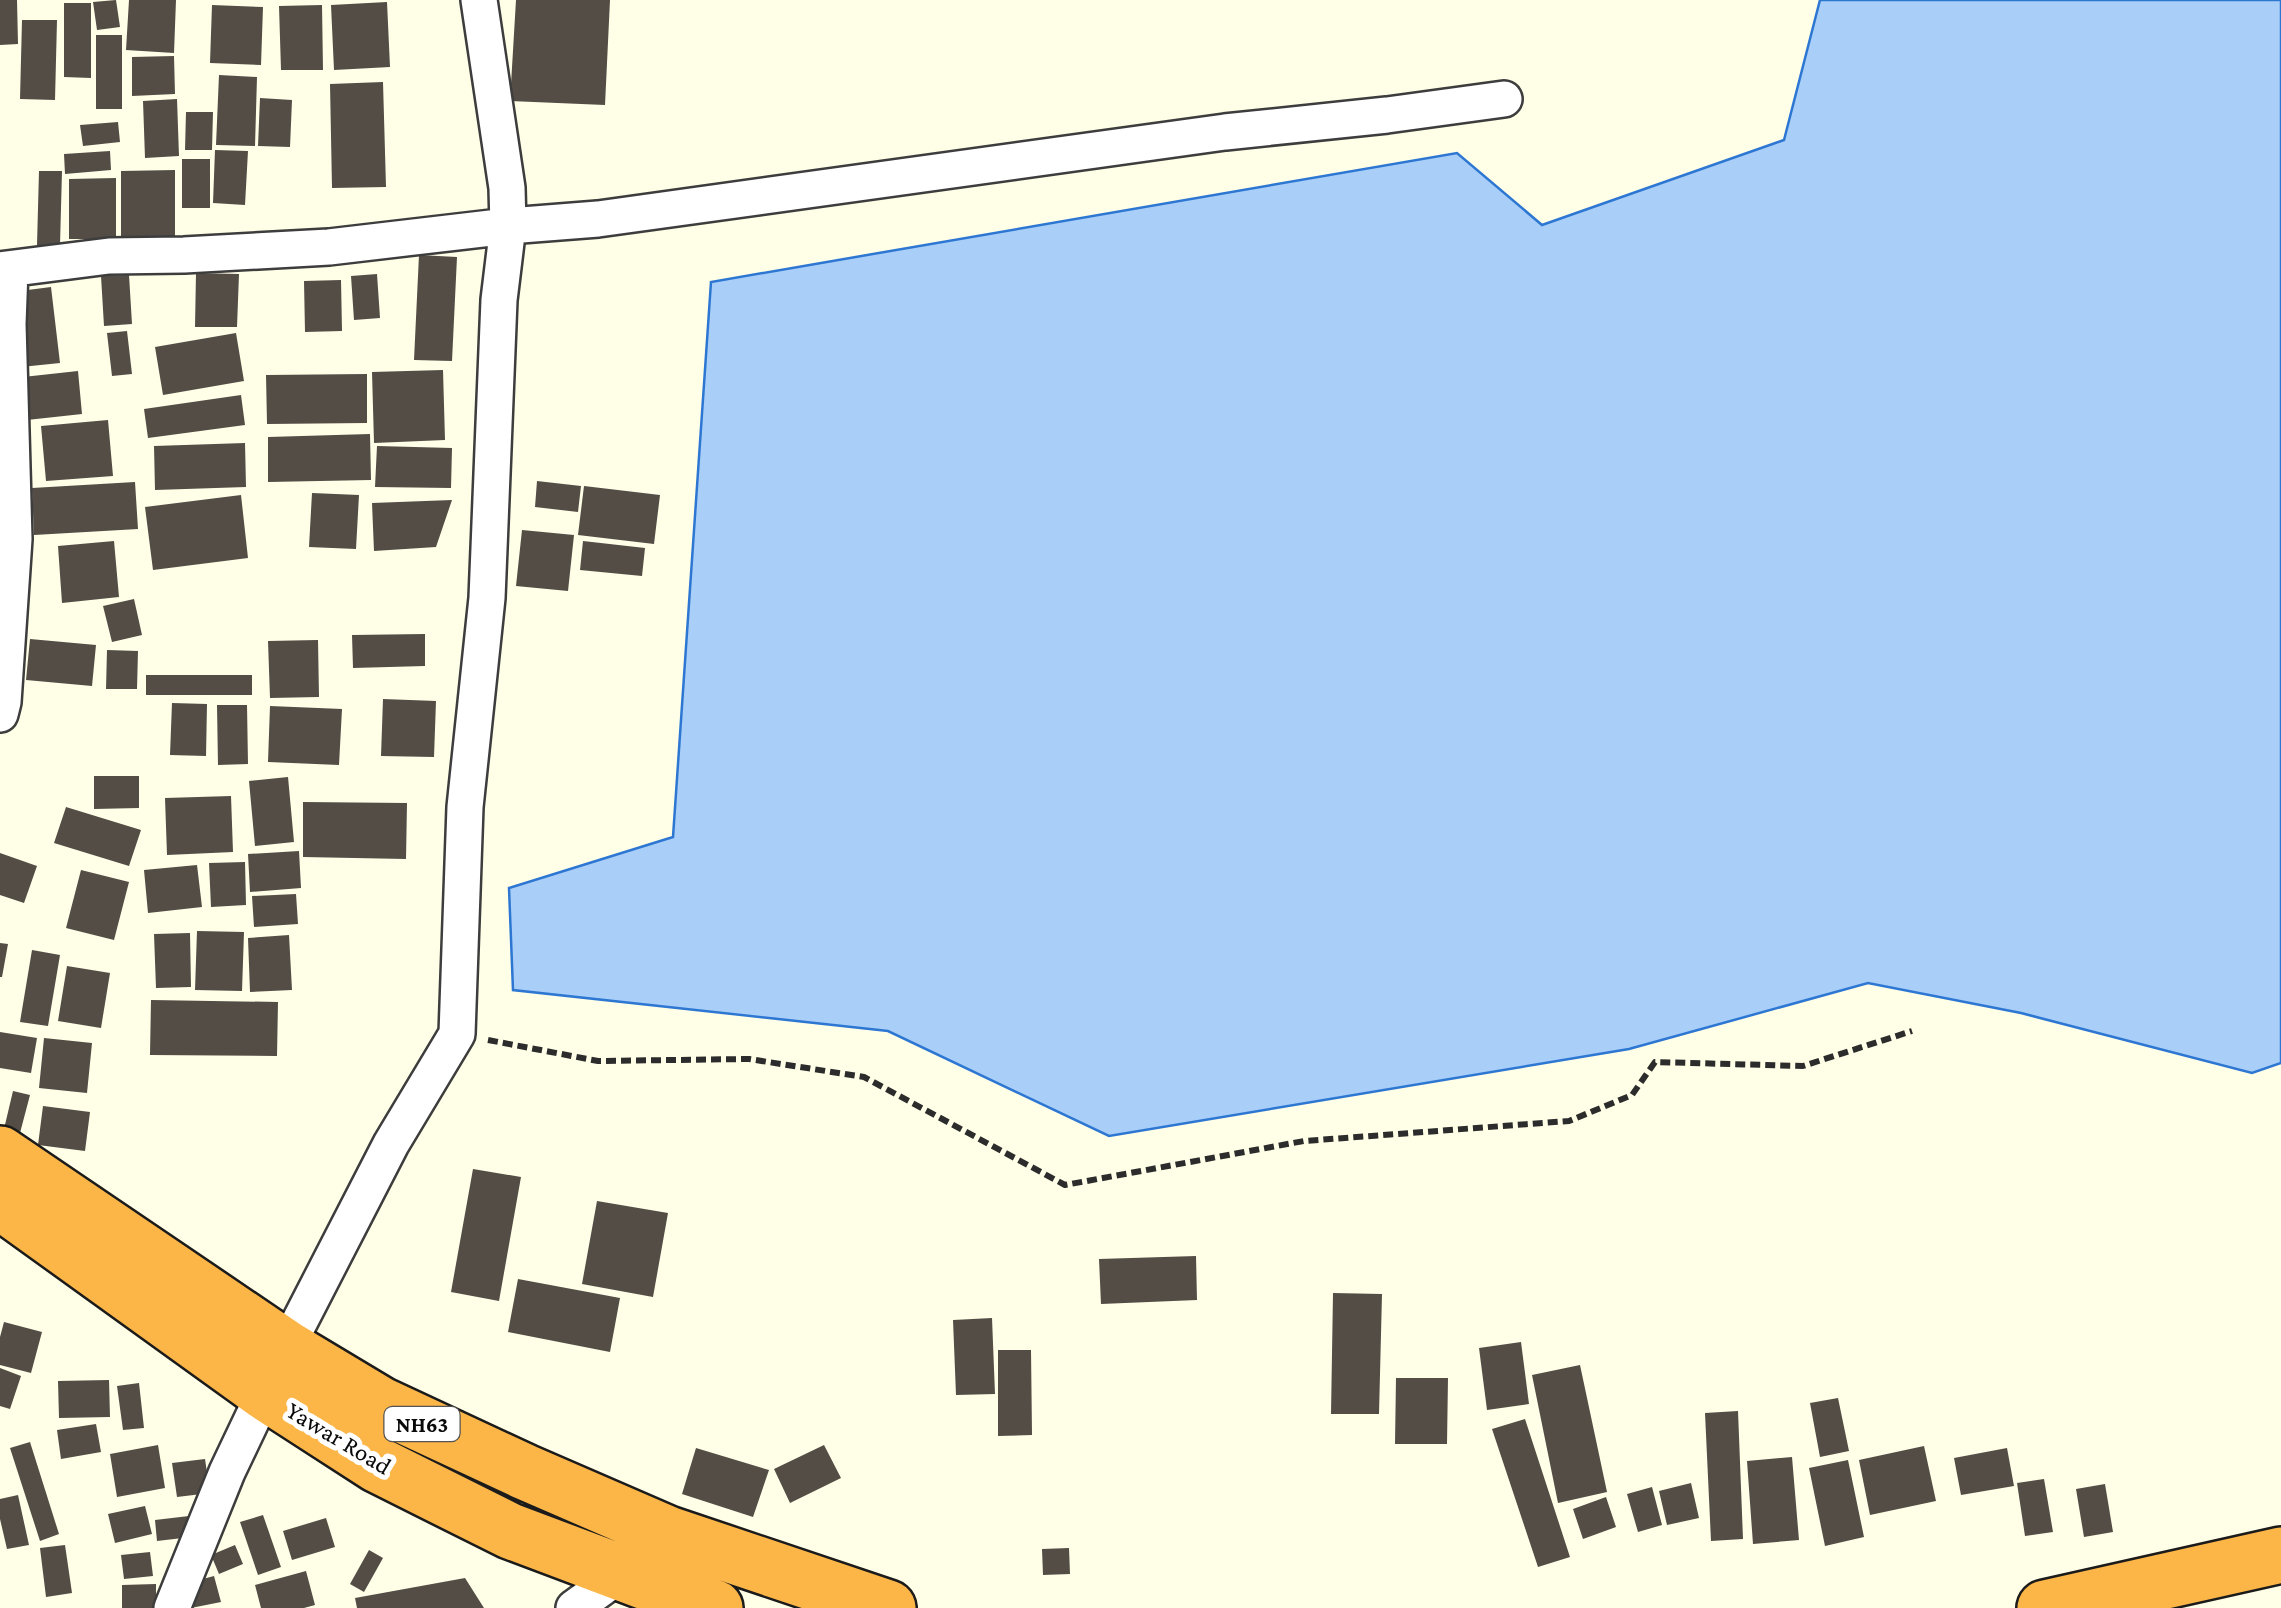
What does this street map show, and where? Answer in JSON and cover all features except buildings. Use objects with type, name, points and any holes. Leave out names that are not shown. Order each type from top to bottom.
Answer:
[{"type":"highway","name":"NH63","points":[[0,1154],[275,1370],[381,1405],[668,1534],[888,1608]]},
{"type":"highway","name":"Yawar Road","points":[[0,1201],[275,1370],[378,1464],[510,1531],[715,1608]]},
{"type":"highway","points":[[2045,1608],[2281,1555]]},
{"type":"street","points":[[172,1608],[227,1472],[275,1370],[391,1144],[457,1034],[466,807],[487,598],[499,300],[508,226],[507,188],[479,0]]},
{"type":"street","points":[[0,714],[14,539],[5,270],[108,256],[329,247],[598,219],[1225,132],[1504,100]]},
{"type":"street","points":[[574,1608],[621,1574]]},
{"type":"path","points":[[457,1034],[598,1061],[750,1059],[864,1077],[1065,1185],[1304,1141],[1569,1121],[1632,1095],[1655,1062],[1803,1066],[1912,1031]]},
{"type":"water","points":[[1820,0],[2281,0],[2281,1063],[2252,1073],[2021,1013],[1868,983],[1629,1049],[1109,1136],[888,1031],[513,990],[509,888],[673,837],[711,282],[1457,153],[1542,225],[1784,140]]}]
